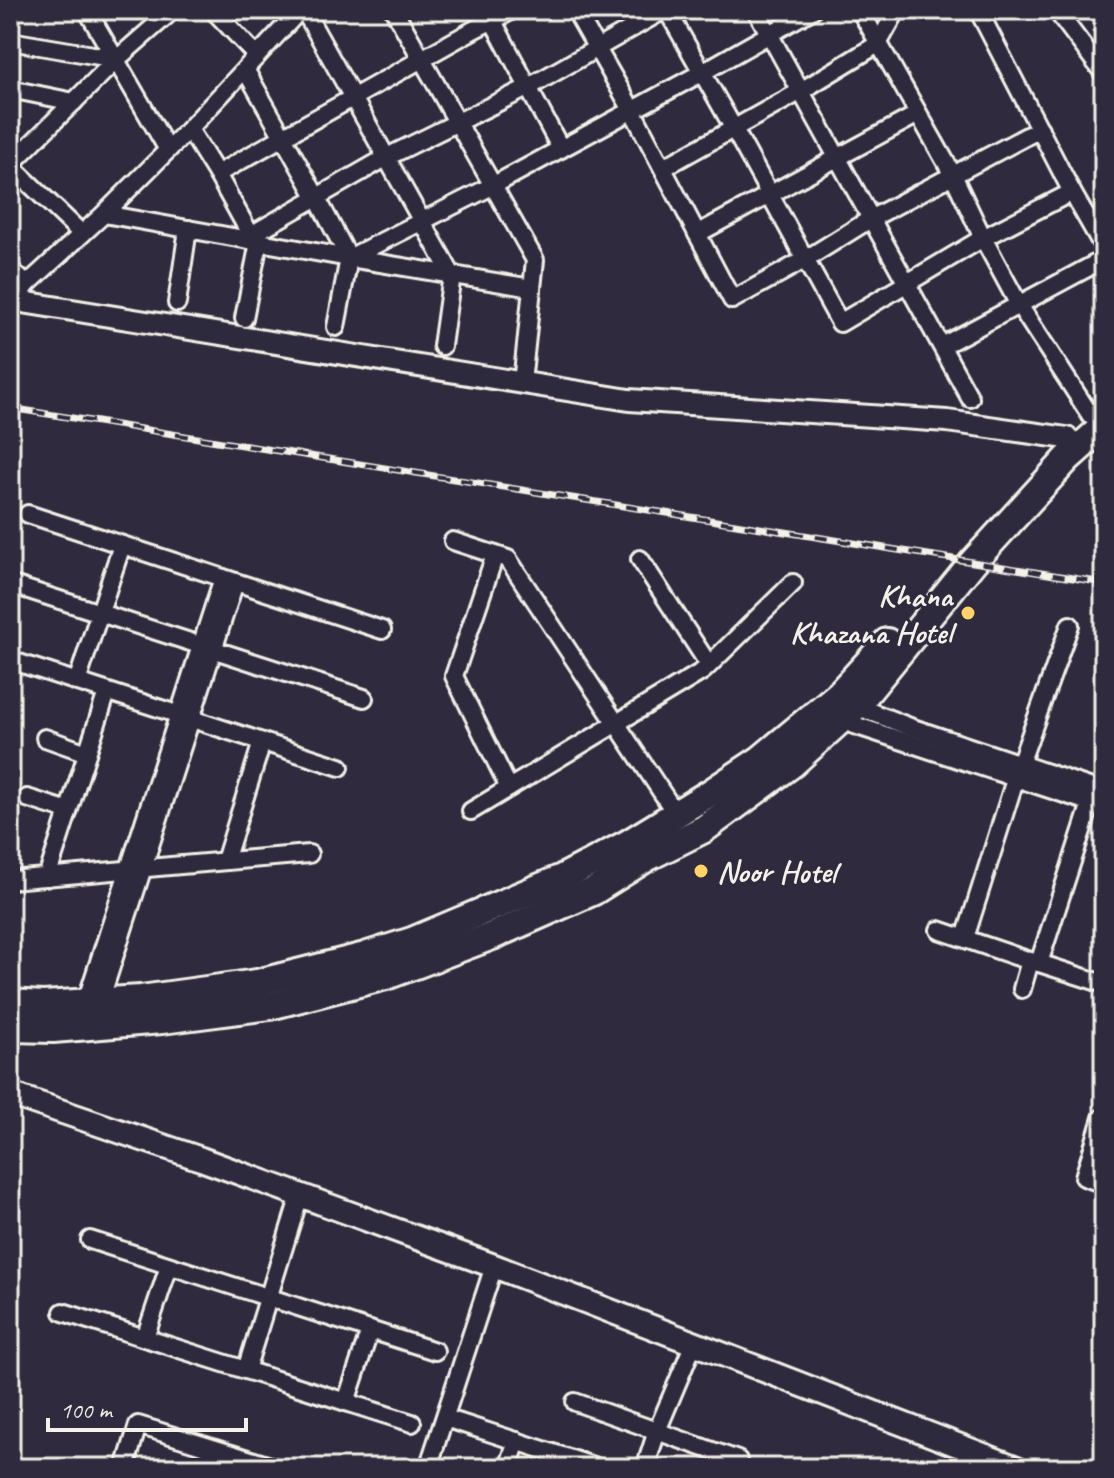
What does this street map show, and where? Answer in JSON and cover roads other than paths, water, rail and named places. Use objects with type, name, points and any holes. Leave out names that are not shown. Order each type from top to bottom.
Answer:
[{"type":"highway","points":[[10,1003],[43,1005],[141,999],[257,983],[365,956],[412,941],[562,878],[627,844],[761,759],[839,694],[963,561],[1002,504],[1067,438],[1100,415]]},
{"type":"highway","points":[[10,1028],[53,1029],[162,1020],[270,1006],[386,976],[492,936],[594,891],[648,857],[704,829],[792,764],[848,713],[973,562],[1068,458],[1100,415]]},
{"type":"main road","points":[[10,1094],[494,1266],[694,1343],[987,1463],[1017,1468]]},
{"type":"street","points":[[87,10],[168,150]]},
{"type":"street","points":[[82,234],[10,164],[117,59],[173,10]]},
{"type":"street","points":[[213,10],[257,56]]},
{"type":"street","points":[[10,300],[104,214],[302,10],[452,275],[442,346]]},
{"type":"street","points":[[394,10],[535,260],[522,383]]},
{"type":"street","points":[[217,174],[422,61],[490,16],[512,10]]},
{"type":"street","points":[[575,10],[632,110],[732,300],[872,218],[1040,129]]},
{"type":"street","points":[[254,239],[387,157],[529,87],[665,10],[703,72],[840,323],[983,238],[1072,192]]},
{"type":"street","points":[[756,10],[970,398]]},
{"type":"street","points":[[349,258],[492,186],[812,10]]},
{"type":"street","points":[[860,10],[953,175],[1019,305],[1100,415]]},
{"type":"street","points":[[663,168],[878,44],[897,10]]},
{"type":"street","points":[[978,10],[1104,248]]},
{"type":"street","points":[[1056,10],[1104,74]]},
{"type":"street","points":[[490,16],[561,149]]},
{"type":"street","points":[[10,41],[117,59]]},
{"type":"street","points":[[245,69],[349,258],[336,327]]},
{"type":"street","points":[[10,89],[74,102]]},
{"type":"street","points":[[697,234],[918,114]]},
{"type":"street","points":[[189,129],[254,239],[244,318]]},
{"type":"street","points":[[104,214],[532,288]]},
{"type":"street","points":[[177,303],[188,229]]},
{"type":"street","points":[[942,346],[1104,259]]},
{"type":"street","points":[[10,269],[27,285]]},
{"type":"street","points":[[10,300],[629,400],[947,421],[1067,438]]},
{"type":"street","points":[[28,514],[382,630]]},
{"type":"street","points":[[453,541],[508,559],[676,814]]},
{"type":"street","points":[[77,682],[122,545]]},
{"type":"street","points":[[495,555],[454,676],[509,788]]},
{"type":"street","points":[[640,559],[709,665]]},
{"type":"street","points":[[93,1002],[229,580]]},
{"type":"street","points":[[471,811],[703,671],[793,583]]},
{"type":"street","points":[[10,584],[364,698]]},
{"type":"street","points":[[965,938],[1018,771],[1070,625]]},
{"type":"street","points":[[10,660],[340,767]]},
{"type":"street","points":[[47,877],[107,692]]},
{"type":"street","points":[[848,713],[910,727],[1018,771],[1101,800],[1022,989]]},
{"type":"street","points":[[45,738],[87,753]]},
{"type":"street","points":[[225,861],[262,742]]},
{"type":"street","points":[[27,798],[68,811]]},
{"type":"street","points":[[10,880],[309,854]]},
{"type":"street","points":[[939,930],[1104,984]]},
{"type":"street","points":[[1103,1115],[1084,1177],[1104,1184]]},
{"type":"street","points":[[246,1370],[300,1195]]},
{"type":"street","points":[[90,1240],[435,1351]]},
{"type":"street","points":[[145,1338],[169,1266]]},
{"type":"street","points":[[428,1468],[494,1266]]},
{"type":"street","points":[[63,1312],[412,1423]]},
{"type":"street","points":[[346,1402],[370,1330]]},
{"type":"street","points":[[645,1468],[694,1343]]},
{"type":"street","points":[[575,1402],[738,1460]]},
{"type":"street","points":[[445,1418],[599,1468]]},
{"type":"street","points":[[125,1468],[138,1425],[277,1468]]},
{"type":"street","points":[[508,1468],[517,1441]]},
{"type":"railway","points":[[10,408],[1104,583]]},
{"type":"place","name":"Khana Khazana Hotel","points":[[968,613]]},
{"type":"place","name":"Noor Hotel","points":[[701,871]]}]
